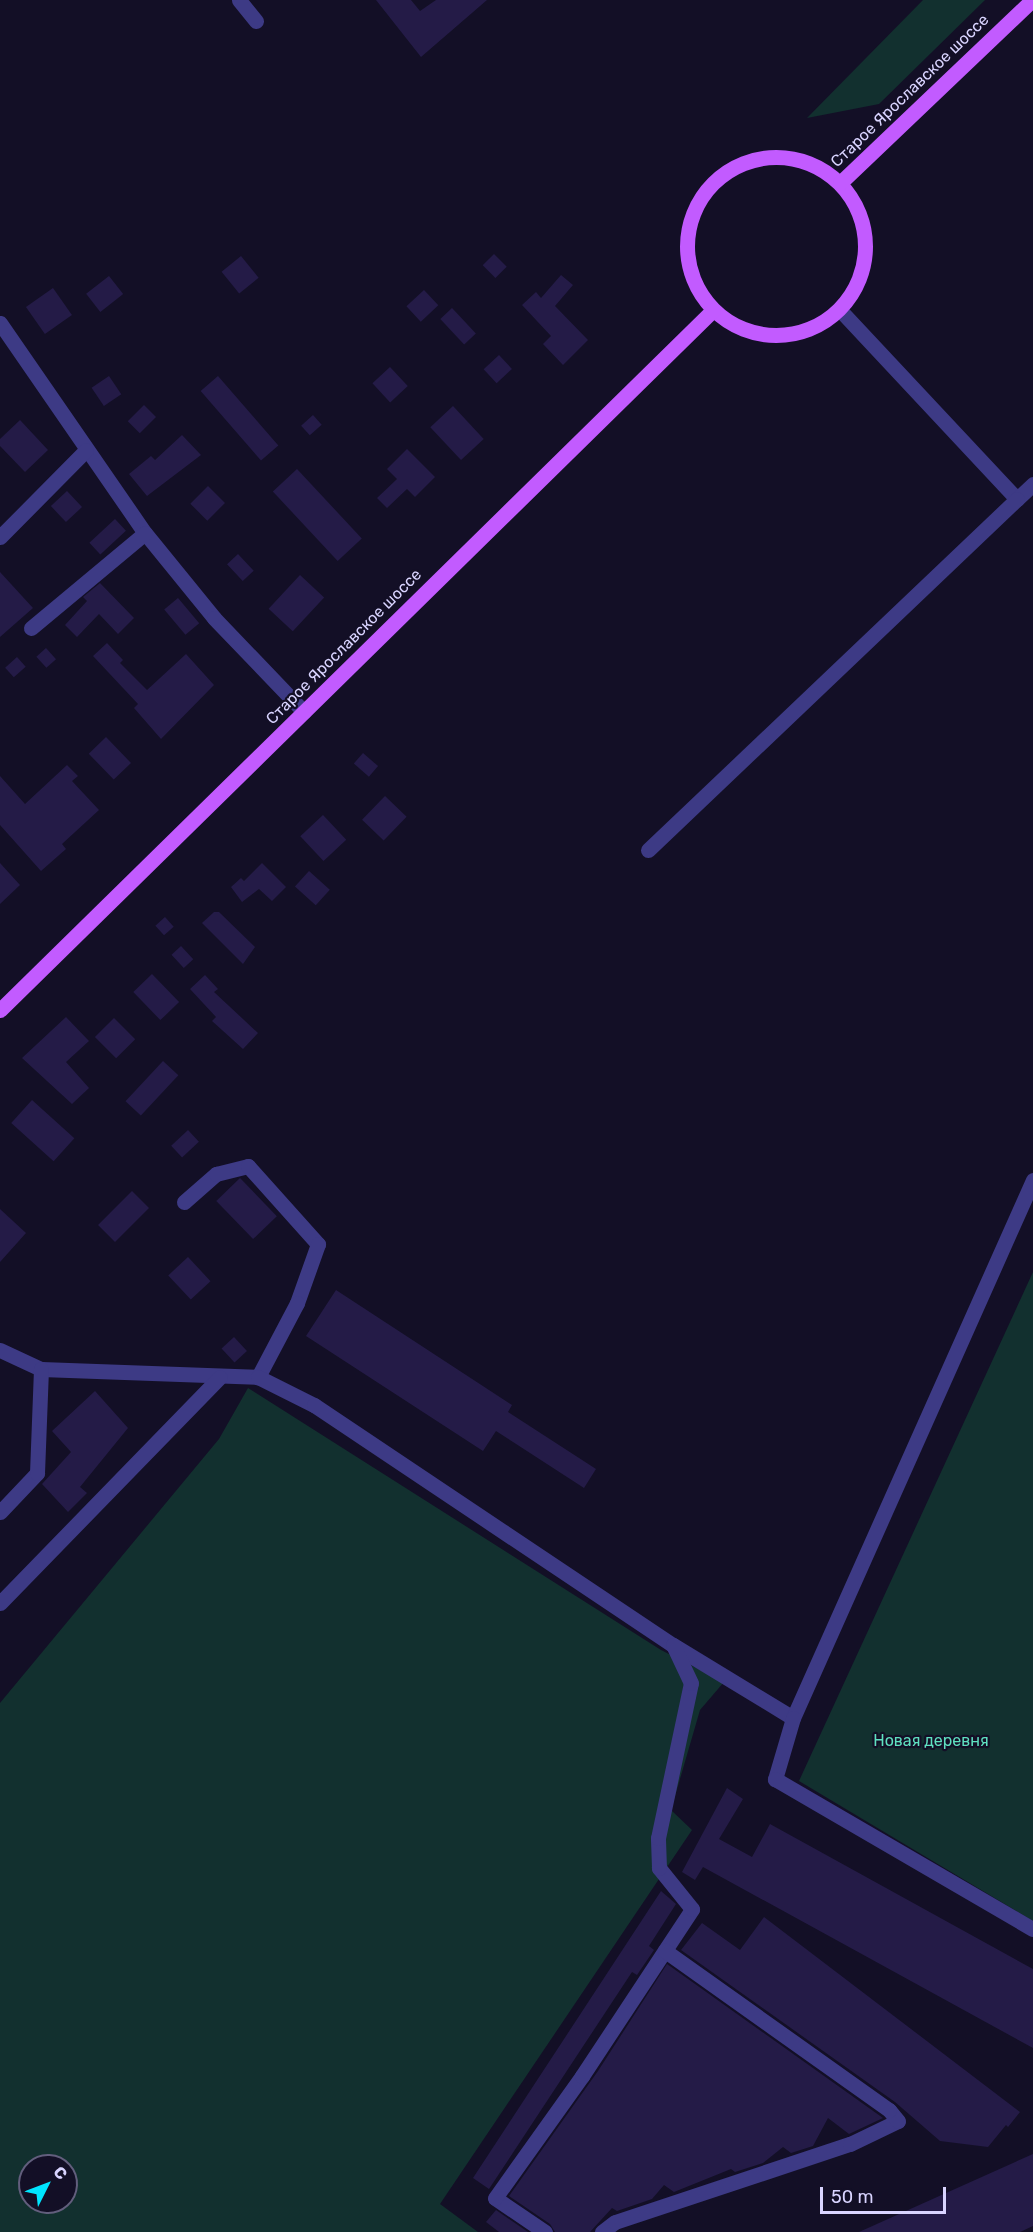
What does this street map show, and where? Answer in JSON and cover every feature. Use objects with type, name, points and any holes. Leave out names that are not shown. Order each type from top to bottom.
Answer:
[{"type":"main road","name":"Старое Ярославское шоссе","points":[[840,183],[1032,0]]},
{"type":"main road","name":"Старое Ярославское шоссе","points":[[771,157],[790,157],[817,166],[840,183],[856,206],[865,233],[865,261],[856,288],[840,310],[817,327],[790,335],[762,335],[735,327],[712,310],[696,287],[687,251],[687,232],[696,205],[712,182],[735,166],[771,157]]},
{"type":"main road","name":"Старое Ярославское шоссе","points":[[0,1010],[712,310]]},
{"type":"lane","points":[[239,0],[256,21]]},
{"type":"lane","points":[[840,310],[1017,499]]},
{"type":"lane","points":[[0,323],[145,533],[214,618],[304,712]]},
{"type":"lane","points":[[0,537],[86,450]]},
{"type":"lane","points":[[648,850],[1033,484]]},
{"type":"lane","points":[[31,628],[145,533]]},
{"type":"lane","points":[[184,1202],[216,1174],[248,1166],[318,1244],[297,1303],[258,1377]]},
{"type":"lane","points":[[1033,1180],[793,1718],[775,1779],[1033,1929]]},
{"type":"lane","points":[[0,1350],[41,1369],[258,1377],[314,1405],[673,1645],[793,1718]]},
{"type":"lane","points":[[0,1512],[37,1473],[41,1369]]},
{"type":"lane","points":[[2,1596],[220,1377]]},
{"type":"lane","points":[[545,2232],[495,2198],[692,1909],[659,1868],[658,1838],[691,1683],[673,1645]]},
{"type":"lane","points":[[602,2232],[615,2222],[850,2144],[898,2121],[889,2110],[664,1951]]},
{"type":"green space","points":[[923,0],[985,0],[879,104],[807,118]]},
{"type":"green space","name":"Новая деревня","points":[[1033,1272],[1033,1921],[799,1781]]},
{"type":"green space","points":[[248,1388],[661,1650],[724,1682],[700,1710],[671,1810],[692,1830],[440,2204],[478,2232],[0,2232],[0,1703],[219,1439]]},
{"type":"building","points":[[376,0],[411,0],[420,11],[436,0],[487,0],[421,57]]},
{"type":"building","points":[[494,254],[507,267],[495,278],[483,265]]},
{"type":"building","points":[[241,256],[259,278],[239,293],[222,272]]},
{"type":"building","points":[[561,275],[573,285],[555,306],[588,340],[563,365],[543,344],[551,336],[522,305],[536,292],[541,298]]},
{"type":"building","points":[[109,276],[123,294],[100,312],[86,294]]},
{"type":"building","points":[[53,288],[72,315],[45,334],[26,307]]},
{"type":"building","points":[[424,290],[438,305],[421,322],[406,306]]},
{"type":"building","points":[[452,308],[476,334],[464,345],[440,319]]},
{"type":"building","points":[[499,355],[512,369],[497,383],[484,369]]},
{"type":"building","points":[[390,367],[408,386],[390,402],[372,383]]},
{"type":"building","points":[[109,376],[121,394],[104,406],[92,388]]},
{"type":"building","points":[[218,376],[278,445],[261,461],[201,391]]},
{"type":"building","points":[[144,405],[156,417],[140,433],[128,421]]},
{"type":"building","points":[[453,406],[484,439],[461,460],[430,427]]},
{"type":"building","points":[[313,415],[322,425],[310,435],[301,426]]},
{"type":"building","points":[[20,420],[48,450],[25,472],[0,446],[0,439]]},
{"type":"building","points":[[182,435],[201,455],[147,496],[129,474],[151,456],[155,460]]},
{"type":"building","points":[[407,449],[435,477],[415,497],[407,489],[387,508],[377,498],[397,479],[387,469]]},
{"type":"building","points":[[297,469],[362,538],[338,561],[273,492]]},
{"type":"building","points":[[208,486],[225,503],[207,521],[190,504]]},
{"type":"building","points":[[67,491],[82,507],[66,522],[51,506]]},
{"type":"building","points":[[115,519],[126,531],[100,555],[89,543]]},
{"type":"building","points":[[238,554],[254,571],[243,581],[227,564]]},
{"type":"building","points":[[0,572],[33,608],[0,637]]},
{"type":"building","points":[[300,575],[324,598],[293,631],[269,609]]},
{"type":"building","points":[[100,583],[134,618],[118,634],[99,614],[77,637],[65,625],[87,601],[83,597]]},
{"type":"building","points":[[178,598],[199,623],[185,635],[164,610]]},
{"type":"building","points":[[107,643],[123,660],[120,663],[147,690],[186,654],[214,685],[161,739],[134,708],[138,704],[93,656]]},
{"type":"building","points":[[46,648],[56,659],[46,668],[36,657]]},
{"type":"building","points":[[17,657],[26,667],[14,677],[5,668]]},
{"type":"building","points":[[106,737],[131,763],[114,780],[89,754]]},
{"type":"building","points":[[363,753],[378,766],[369,777],[354,764]]},
{"type":"building","points":[[67,765],[78,776],[72,781],[99,810],[62,844],[66,849],[41,871],[0,825],[0,776],[25,804]]},
{"type":"building","points":[[385,796],[407,817],[384,841],[362,820]]},
{"type":"building","points":[[323,815],[346,840],[324,861],[300,836]]},
{"type":"building","points":[[0,863],[20,885],[0,904]]},
{"type":"building","points":[[262,863],[286,887],[272,901],[259,889],[242,902],[231,887],[241,878],[244,881]]},
{"type":"building","points":[[309,871],[330,890],[316,905],[295,887]]},
{"type":"building","points":[[214,912],[219,912],[255,947],[243,964],[202,923]]},
{"type":"building","points":[[165,917],[174,927],[164,935],[155,926]]},
{"type":"building","points":[[181,946],[193,959],[184,968],[171,955]]},
{"type":"building","points":[[152,974],[179,1002],[160,1020],[133,992]]},
{"type":"building","points":[[205,975],[218,989],[214,992],[258,1033],[243,1049],[212,1021],[216,1017],[190,989]]},
{"type":"building","points":[[66,1017],[89,1041],[66,1062],[89,1088],[72,1104],[22,1058]]},
{"type":"building","points":[[114,1018],[135,1039],[116,1058],[95,1037]]},
{"type":"building","points":[[163,1061],[178,1075],[141,1116],[125,1101]]},
{"type":"building","points":[[32,1100],[74,1138],[54,1161],[11,1123]]},
{"type":"building","points":[[188,1130],[199,1142],[182,1157],[171,1146]]},
{"type":"building","points":[[240,1178],[277,1216],[253,1239],[216,1201]]},
{"type":"building","points":[[132,1191],[149,1208],[115,1242],[98,1225]]},
{"type":"building","points":[[0,1209],[26,1233],[0,1262]]},
{"type":"building","points":[[188,1257],[211,1281],[191,1300],[168,1275]]},
{"type":"building","points":[[336,1290],[512,1405],[508,1412],[596,1469],[584,1488],[496,1431],[483,1451],[306,1336]]},
{"type":"building","points":[[234,1337],[247,1351],[235,1362],[222,1349]]},
{"type":"building","points":[[95,1391],[128,1428],[80,1487],[87,1493],[68,1512],[42,1484],[71,1452],[52,1431]]},
{"type":"building","points":[[727,1788],[743,1799],[719,1839],[752,1857],[770,1824],[1033,1969],[1033,2048],[703,1867],[695,1880],[682,1872]]},
{"type":"building","points":[[661,1891],[676,1904],[649,1946],[654,1950],[637,1975],[632,1972],[489,2189],[473,2178]]},
{"type":"building","points":[[764,1917],[1020,2112],[1008,2127],[1006,2125],[988,2147],[940,2141],[895,2102],[681,1950],[702,1923],[740,1950]]},
{"type":"building","points":[[667,1964],[883,2118],[849,2134],[828,2118],[813,2146],[791,2153],[783,2147],[763,2163],[735,2172],[731,2169],[674,2192],[664,2185],[652,2199],[617,2211],[612,2208],[590,2232],[555,2232],[550,2224],[509,2196],[598,2071]]},
{"type":"building","points":[[1033,2154],[1033,2226],[1020,2232],[859,2232]]},
{"type":"building","points":[[496,2210],[528,2232],[499,2232],[486,2222]]}]
